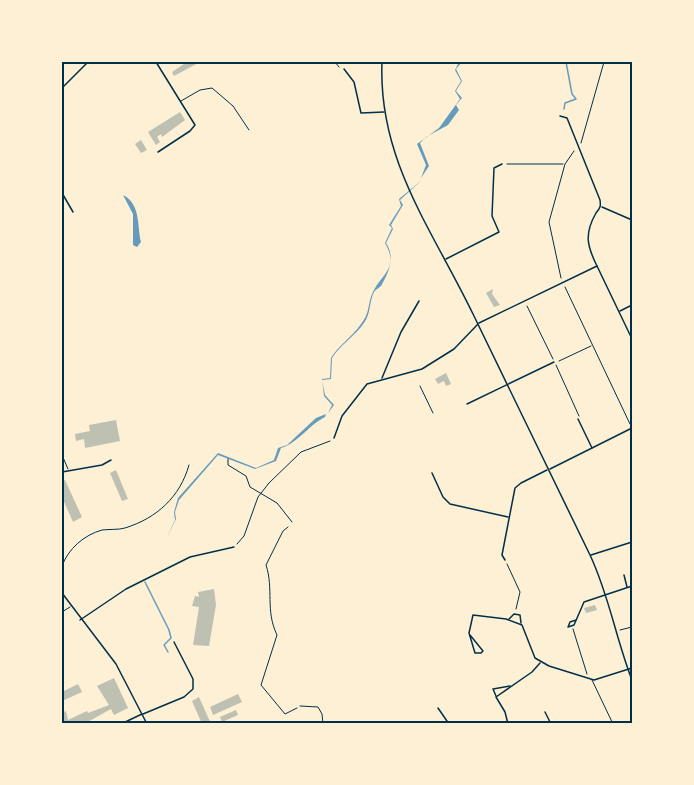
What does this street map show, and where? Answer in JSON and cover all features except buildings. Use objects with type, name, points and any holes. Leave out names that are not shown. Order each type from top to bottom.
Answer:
[{"type":"street","points":[[62,88],[88,62]]},
{"type":"street","points":[[156,62],[194,122],[194,128],[158,152]]},
{"type":"street","points":[[382,62],[384,112],[395,158],[406,186],[478,324],[590,556],[633,680]]},
{"type":"street","points":[[344,69],[354,82],[361,113],[384,112]]},
{"type":"street","points":[[560,116],[567,118],[601,206],[633,220]]},
{"type":"street","points":[[445,259],[499,232],[492,216],[494,168],[502,164]]},
{"type":"street","points":[[62,193],[73,212]]},
{"type":"street","points":[[601,206],[594,217],[587,243],[633,339]]},
{"type":"street","points":[[334,438],[342,416],[370,382],[422,369],[454,349],[478,324],[597,266]]},
{"type":"street","points":[[382,379],[400,332],[418,301]]},
{"type":"street","points":[[619,312],[633,305]]},
{"type":"street","points":[[467,404],[555,362]]},
{"type":"street","points":[[578,419],[592,448]]},
{"type":"street","points":[[505,560],[502,555],[517,486],[632,428]]},
{"type":"street","points":[[62,472],[102,465],[111,460]]},
{"type":"street","points":[[432,473],[443,497],[450,504],[509,518]]},
{"type":"street","points":[[590,556],[633,542]]},
{"type":"street","points":[[80,620],[126,589],[190,557],[234,548]]},
{"type":"street","points":[[624,575],[628,588]]},
{"type":"street","points":[[576,620],[568,624],[569,628],[573,627],[576,620],[583,603],[633,586]]},
{"type":"street","points":[[62,593],[70,607],[116,664],[147,723]]},
{"type":"street","points":[[470,635],[482,652],[475,653],[470,635],[475,614],[521,624]]},
{"type":"street","points":[[509,620],[515,614],[521,616],[521,624],[533,654],[540,662],[592,680],[633,668]]},
{"type":"street","points":[[121,723],[184,697],[193,689],[193,679],[174,642]]},
{"type":"street","points":[[496,697],[532,672],[540,662]]},
{"type":"street","points":[[508,723],[493,689],[513,685]]},
{"type":"street","points":[[438,708],[449,723]]},
{"type":"street","points":[[545,712],[551,723]]},
{"type":"lane","points":[[181,101],[200,90],[212,88],[233,106],[249,130]]},
{"type":"lane","points":[[62,455],[68,471]]},
{"type":"lane","points":[[62,612],[70,607]]},
{"type":"lane","points":[[592,680],[613,723]]},
{"type":"path","points":[[335,62],[344,69]]},
{"type":"path","points":[[604,62],[587,126],[578,146],[565,164],[549,222],[563,282],[632,428]]},
{"type":"path","points":[[502,164],[565,164]]},
{"type":"path","points":[[524,301],[579,412],[578,419]]},
{"type":"path","points":[[555,362],[593,346]]},
{"type":"path","points":[[420,386],[433,413]]},
{"type":"path","points":[[234,548],[243,536],[261,493],[301,451],[327,443],[334,438]]},
{"type":"path","points":[[228,459],[228,465],[246,476],[250,487],[277,503],[292,522]]},
{"type":"path","points":[[62,566],[68,551],[98,532],[126,528],[159,512],[178,490],[189,465]]},
{"type":"path","points":[[288,526],[283,531],[266,565],[272,580],[268,592],[270,620],[277,635],[270,664],[261,680],[261,685],[285,714],[297,708]]},
{"type":"path","points":[[505,560],[519,592],[515,614]]},
{"type":"path","points":[[573,627],[589,679]]},
{"type":"path","points":[[618,630],[633,627]]},
{"type":"path","points":[[300,706],[318,707],[323,723]]},
{"type":"water","points":[[459,62],[462,62],[456,69],[462,81],[456,91],[462,98],[456,105],[459,110],[448,125],[428,136],[439,128],[460,99],[455,91],[461,81],[455,70]]},
{"type":"water","points":[[424,139],[420,143],[429,166],[421,178],[426,165],[417,144]]},
{"type":"water","points":[[422,180],[400,200],[403,205],[391,225],[393,229],[386,243],[390,254],[391,260],[390,266],[381,286],[374,292],[366,319],[332,358],[331,379],[322,380],[330,378],[331,358],[364,320],[372,294],[388,270],[390,258],[385,243],[392,228],[389,225],[401,206],[399,199]]},
{"type":"water","points":[[123,195],[129,199],[136,210],[141,242],[137,247],[133,245],[133,214]]},
{"type":"water","points":[[322,381],[325,395],[334,405],[328,413],[332,405],[324,396]]},
{"type":"water","points":[[326,414],[293,442],[287,446],[281,448],[276,461],[255,469],[218,455],[179,500],[175,512],[176,519],[166,539],[175,520],[174,512],[178,498],[218,453],[256,468],[274,460],[278,448],[287,445],[316,418]]},
{"type":"waterway","points":[[564,109],[565,103],[576,99],[572,94],[566,62]]},
{"type":"waterway","points":[[145,582],[169,630],[171,638],[164,645],[168,652]]}]
